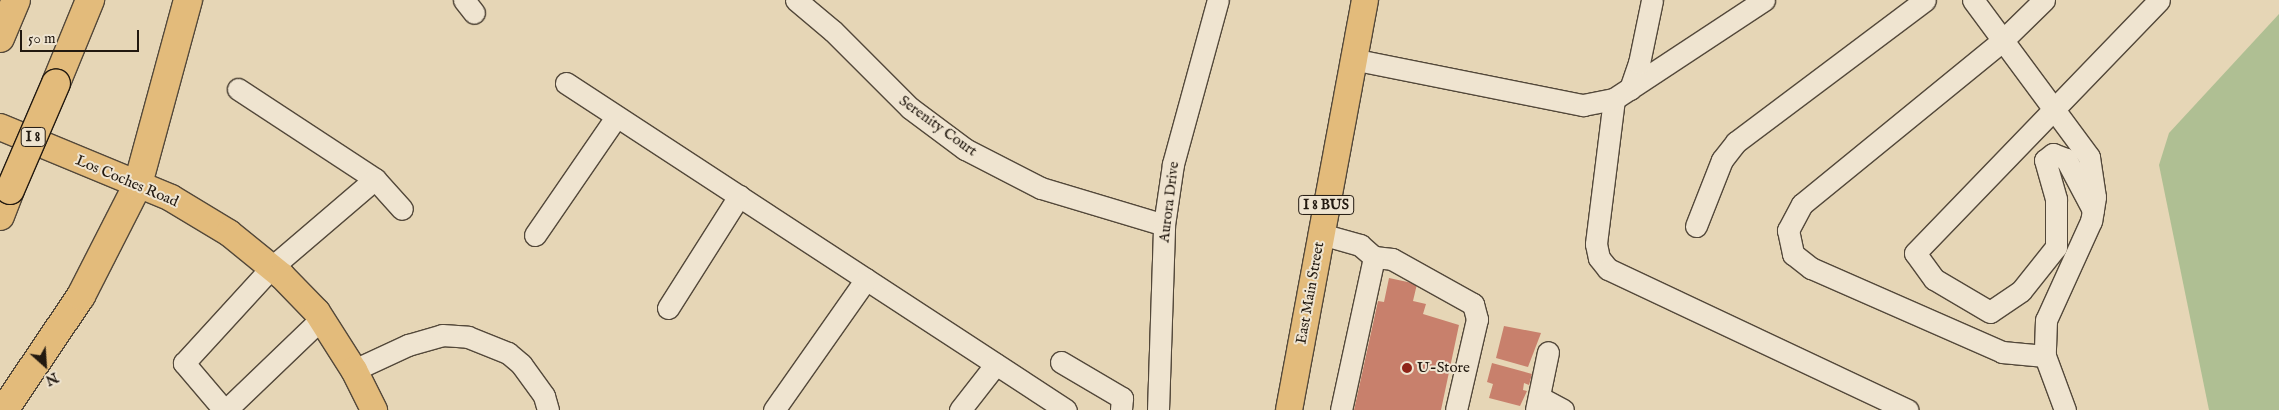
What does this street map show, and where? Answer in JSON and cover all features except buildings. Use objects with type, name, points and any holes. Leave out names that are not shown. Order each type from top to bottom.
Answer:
[{"type":"highway","points":[[0,38],[16,0]]},
{"type":"highway","name":"I 8","points":[[0,216],[90,0]]},
{"type":"highway","points":[[4,410],[81,296],[138,184],[188,0]]},
{"type":"main road","name":"East Main Street","points":[[1289,410],[1364,0]]},
{"type":"main road","name":"Los Coches Road","points":[[0,127],[171,198],[229,233],[272,267],[321,319],[354,370],[374,410]]},
{"type":"street","name":"Serenity Court","points":[[796,0],[833,31],[910,108],[965,149],[1041,188],[1164,225]]},
{"type":"street","points":[[1652,0],[1640,63],[1622,94],[1596,244],[1599,258],[1608,269],[1908,410]]},
{"type":"street","points":[[1352,59],[1583,105],[1622,94],[1764,0]]},
{"type":"street","points":[[1696,226],[1722,160],[1736,142],[1925,0]]},
{"type":"street","points":[[1973,0],[2089,158],[2095,197],[2093,210],[2046,320],[2045,356],[2065,410]]},
{"type":"street","points":[[2044,0],[2002,41],[1802,204],[1788,230],[1793,254],[1811,268],[2002,352],[2045,356]]},
{"type":"street","points":[[2093,210],[2066,159],[2053,154],[2045,160],[2056,199],[2056,247],[2021,291],[1990,312],[1934,280],[1915,253],[2159,0]]},
{"type":"street","name":"Aurora Drive","points":[[1158,410],[1164,225],[1173,164],[1215,1]]},
{"type":"street","points":[[566,83],[1066,410]]},
{"type":"street","points":[[238,89],[375,179],[402,209]]},
{"type":"street","points":[[535,235],[616,116]]},
{"type":"street","points":[[321,319],[225,410],[184,363],[272,267],[375,179]]},
{"type":"street","points":[[668,308],[739,196]]},
{"type":"street","points":[[1321,234],[1360,245],[1374,257],[1392,259],[1474,304],[1477,319],[1456,410]]},
{"type":"street","points":[[1341,410],[1374,257]]},
{"type":"street","points":[[774,410],[866,279]]},
{"type":"street","points":[[354,370],[408,346],[442,334],[468,337],[508,353],[521,364],[544,396],[548,410]]},
{"type":"street","points":[[1548,352],[1537,404],[1563,410]]},
{"type":"street","points":[[1062,362],[1122,398],[1120,410]]},
{"type":"street","points":[[960,410],[996,364]]},
{"type":"green space","points":[[2279,14],[2279,410],[2209,410],[2159,165],[2169,133]]},
{"type":"place","name":"U-Store","points":[[1407,368]]}]
